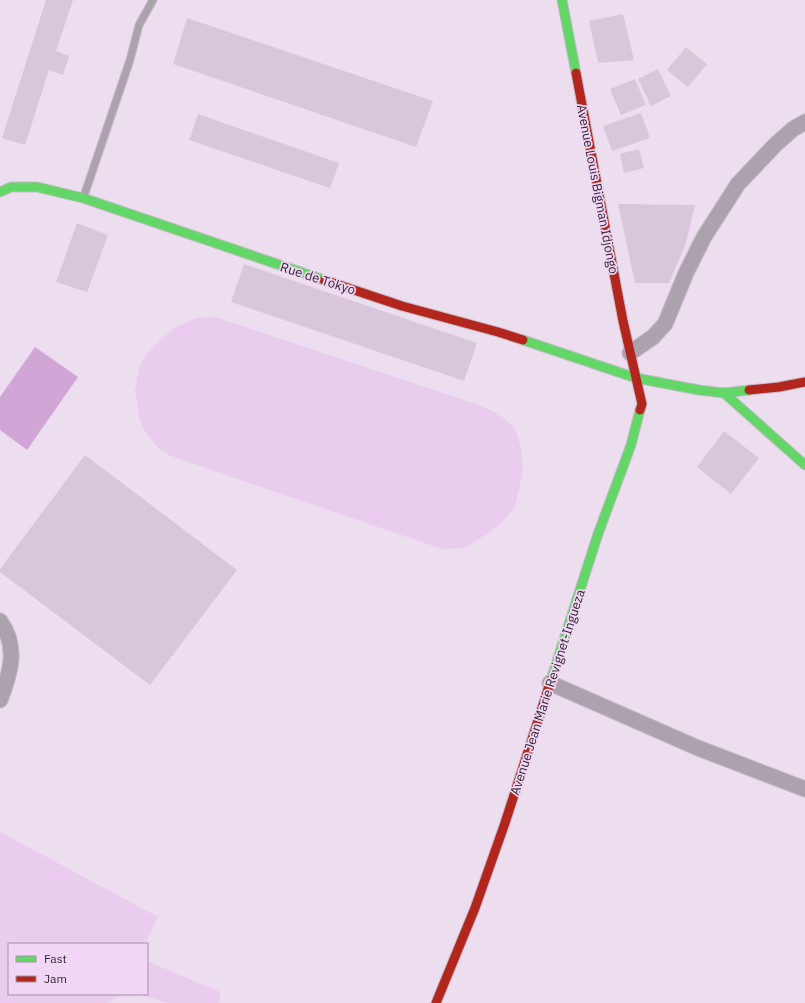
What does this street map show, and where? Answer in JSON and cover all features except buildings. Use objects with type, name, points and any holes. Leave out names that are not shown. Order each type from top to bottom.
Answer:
[{"type":"main road","name":"Avenue Louis Bigman Idjongo","points":[[562,0],[636,378]]},
{"type":"main road","name":"Rue de Tokyo","points":[[0,192],[11,187],[37,187],[83,198],[402,306],[498,332],[636,378],[699,390],[724,393],[779,387],[805,382]]},
{"type":"main road","name":"Avenue Jean Marie Revignet-Ingueza","points":[[436,1003],[475,908],[506,823],[598,534],[631,445],[642,404],[636,378]]},
{"type":"main road","points":[[724,393],[805,465]]},
{"type":"street","points":[[630,353],[653,337],[665,324],[686,272],[704,237],[738,184],[793,129],[805,122]]},
{"type":"street","points":[[0,621],[4,626],[10,643],[12,660],[7,681],[0,700]]},
{"type":"street","points":[[550,683],[698,748],[805,789]]},
{"type":"lane","points":[[83,198],[130,60],[140,25],[153,0]]},
{"type":"shaded area","points":[[215,317],[476,404],[494,412],[515,429],[521,448],[523,469],[515,506],[506,518],[492,531],[464,548],[442,549],[171,456],[158,448],[142,427],[139,414],[135,390],[140,365],[148,352],[162,338],[178,326],[197,318]]},
{"type":"shaded area","points":[[35,347],[78,377],[27,450],[0,430],[0,397]]},
{"type":"shaded area","points":[[0,832],[158,917],[145,943],[8,943],[8,995],[120,995],[107,1003],[0,1003]]},
{"type":"shaded area","points":[[148,961],[220,992],[219,1003],[168,1003],[140,995],[148,995]]},
{"type":"traffic: fast","points":[[562,0],[576,73]]},
{"type":"traffic: fast","points":[[0,192],[11,187],[37,187],[83,198],[324,280]]},
{"type":"traffic: fast","points":[[523,340],[636,378],[699,390],[724,393],[749,390]]},
{"type":"traffic: fast","points":[[724,393],[805,465]]},
{"type":"traffic: fast","points":[[551,680],[598,534],[631,445],[640,410]]},
{"type":"traffic: jam","points":[[576,73],[623,321],[642,404],[640,410]]},
{"type":"traffic: jam","points":[[324,280],[402,306],[523,340]]},
{"type":"traffic: jam","points":[[749,390],[779,387],[805,382]]},
{"type":"traffic: jam","points":[[436,1003],[475,908],[505,823],[551,680]]}]
